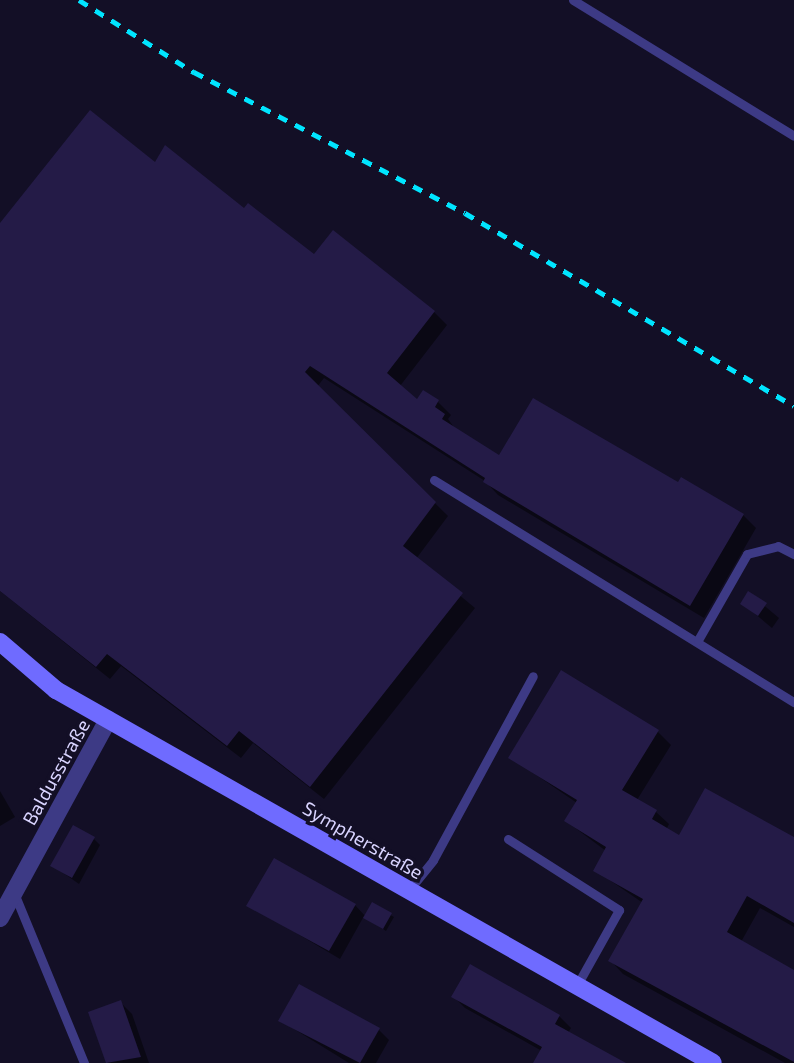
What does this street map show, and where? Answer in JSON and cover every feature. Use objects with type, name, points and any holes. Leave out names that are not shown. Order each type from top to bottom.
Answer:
[{"type":"street","name":"Sympherstraße","points":[[0,642],[56,690],[713,1063]]},
{"type":"street","name":"Baldusstraße","points":[[0,918],[108,720]]},
{"type":"lane","points":[[573,0],[794,136]]},
{"type":"lane","points":[[434,480],[698,640],[794,702]]},
{"type":"lane","points":[[698,640],[747,554],[778,545],[794,554]]},
{"type":"lane","points":[[409,890],[433,860],[533,676]]},
{"type":"lane","points":[[508,839],[619,910],[577,985]]},
{"type":"lane","points":[[14,893],[84,1063]]},
{"type":"building","points":[[90,110],[155,162],[165,145],[244,208],[248,203],[314,254],[333,230],[435,311],[387,373],[417,399],[423,390],[439,400],[435,407],[445,414],[442,419],[499,455],[533,398],[678,482],[681,477],[744,514],[690,606],[483,482],[485,478],[310,366],[305,372],[436,502],[403,546],[463,593],[310,787],[239,731],[227,746],[107,654],[96,667],[0,591],[0,223]]},
{"type":"building","points":[[748,591],[767,603],[758,616],[740,604]]},
{"type":"building","points":[[561,670],[659,730],[622,790],[657,810],[652,819],[679,835],[705,788],[794,837],[794,923],[747,896],[727,932],[794,970],[794,1062],[608,961],[643,899],[593,871],[606,847],[564,821],[577,800],[508,758]]},
{"type":"building","points":[[73,825],[95,837],[72,878],[50,866]]},
{"type":"building","points":[[274,858],[356,904],[329,951],[246,906]]},
{"type":"building","points":[[372,902],[392,913],[383,929],[363,918]]},
{"type":"building","points":[[470,964],[560,1015],[555,1024],[626,1063],[533,1063],[542,1047],[451,997]]},
{"type":"building","points":[[299,984],[380,1028],[360,1063],[278,1021]]},
{"type":"building","points":[[121,1000],[141,1057],[106,1063],[88,1012]]},
{"type":"railway","points":[[79,0],[194,72],[465,213],[794,406]]}]
